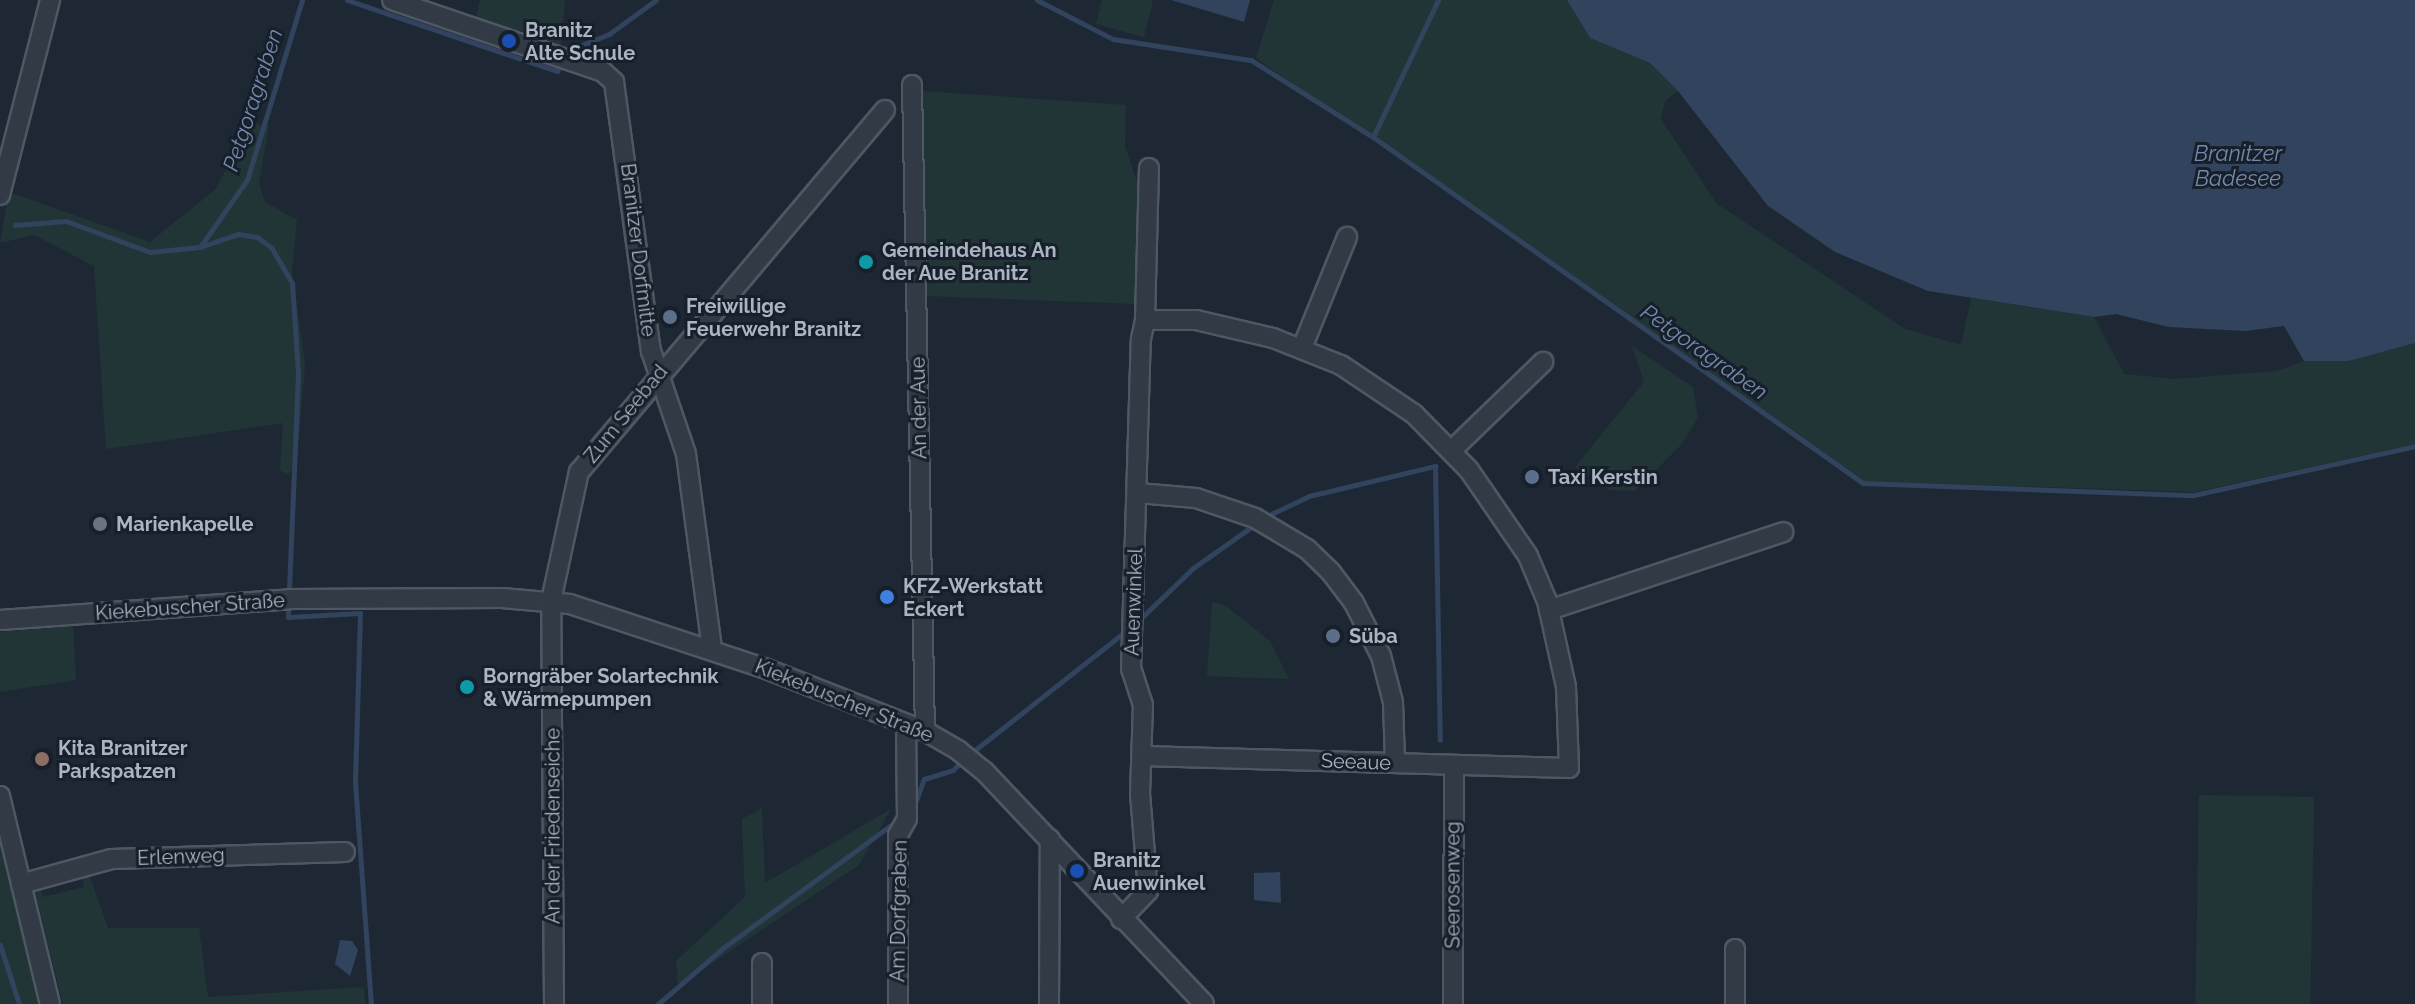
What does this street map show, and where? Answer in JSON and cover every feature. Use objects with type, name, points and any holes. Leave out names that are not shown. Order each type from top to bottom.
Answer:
[{"type":"street","points":[[0,192],[50,0]]},
{"type":"street","name":"Branitzer Dorfmitte","points":[[392,0],[603,72],[617,91],[657,373],[686,454],[712,650]]},
{"type":"street","name":"An der Aue","points":[[912,85],[925,731]]},
{"type":"street","name":"Zum Seebad","points":[[551,601],[579,472],[657,373],[885,110]]},
{"type":"street","name":"Auenwinkel","points":[[1121,919],[1148,891],[1140,794],[1143,705],[1131,669],[1149,168]]},
{"type":"street","points":[[1302,348],[1347,237]]},
{"type":"street","points":[[1145,320],[1196,320],[1302,348],[1377,387],[1452,450],[1485,489],[1528,556],[1549,610],[1783,532]]},
{"type":"street","points":[[1452,450],[1543,362]]},
{"type":"street","points":[[1138,493],[1217,503],[1262,522],[1307,549],[1330,571],[1369,630],[1393,702],[1395,763]]},
{"type":"street","name":"Kiekebuscher Straße","points":[[0,620],[290,599],[551,601],[712,650],[925,731],[984,771],[1204,1004]]},
{"type":"street","name":"An der Friedenseiche","points":[[551,601],[554,1004]]},
{"type":"street","name":"Seeaue","points":[[1143,756],[1569,768],[1566,687],[1549,610]]},
{"type":"street","name":"Am Dorfgraben","points":[[898,1004],[898,835],[907,819],[906,724]]},
{"type":"street","name":"Seerosenweg","points":[[1453,1004],[1454,766]]},
{"type":"street","points":[[0,796],[50,1004]]},
{"type":"street","points":[[1049,1004],[1050,839]]},
{"type":"street","name":"Erlenweg","points":[[21,884],[112,859],[345,852]]},
{"type":"street","points":[[1735,949],[1735,1004]]},
{"type":"street","points":[[762,963],[762,1004]]},
{"type":"green space","points":[[480,0],[565,0],[560,52],[526,32],[475,21]]},
{"type":"green space","points":[[1102,0],[1153,0],[1144,37],[1096,24]]},
{"type":"green space","points":[[1274,0],[1567,0],[1590,38],[1650,63],[1678,91],[1665,101],[1661,119],[1716,203],[1905,329],[1961,345],[1971,298],[2094,317],[2124,374],[2175,379],[2277,371],[2304,361],[2349,361],[2415,343],[2415,444],[2195,492],[1865,481],[1256,58]]},
{"type":"green space","points":[[922,91],[1126,105],[1125,146],[1141,194],[1137,304],[927,296]]},
{"type":"green space","points":[[251,124],[269,125],[259,183],[265,202],[297,220],[292,271],[305,364],[297,462],[288,475],[280,470],[283,423],[106,449],[94,266],[34,235],[0,243],[9,192],[150,242],[215,190]]},
{"type":"green space","points":[[1632,346],[1693,387],[1698,418],[1680,446],[1635,491],[1610,490],[1575,467],[1644,382]]},
{"type":"green space","points":[[1212,602],[1226,606],[1270,641],[1289,679],[1207,676]]},
{"type":"green space","points":[[73,626],[76,680],[0,692],[0,632]]},
{"type":"green space","points":[[2199,795],[2314,797],[2310,1004],[2195,1004]]},
{"type":"green space","points":[[762,808],[765,883],[891,809],[859,865],[678,986],[676,961],[745,897],[742,819]]},
{"type":"green space","points":[[0,821],[42,1004],[0,1004]]},
{"type":"green space","points":[[89,874],[108,928],[199,928],[208,997],[364,987],[365,1004],[63,1004],[34,888],[40,886],[43,897],[84,887],[82,876]]},
{"type":"water","points":[[1171,0],[1250,0],[1244,22]]},
{"type":"water","name":"Branitzer Badesee","points":[[1567,0],[2415,0],[2415,343],[2349,361],[2304,361],[2284,326],[2245,331],[2169,327],[2116,314],[2094,317],[1928,291],[1835,252],[1768,206],[1678,91],[1650,63],[1590,38]]},
{"type":"water","points":[[1280,872],[1281,903],[1254,900],[1254,873]]},
{"type":"water","points":[[340,940],[352,941],[358,950],[350,976],[335,964]]},
{"type":"waterway","name":"Petgoragraben","points":[[15,225],[66,221],[150,252],[200,247],[247,180],[302,0]]},
{"type":"waterway","name":"Petgoragraben","points":[[347,0],[557,71],[561,61]]},
{"type":"waterway","name":"Petgoragraben","points":[[565,52],[609,34],[656,0]]},
{"type":"waterway","name":"Petgoragraben","points":[[1037,0],[1113,39],[1251,60],[1373,137],[1863,483],[2194,495],[2415,446]]},
{"type":"waterway","points":[[1373,137],[1438,0]]},
{"type":"waterway","points":[[200,247],[238,234],[257,237],[271,247],[292,283],[298,374],[288,617],[360,613],[355,782],[371,1004]]},
{"type":"waterway","points":[[1265,517],[1309,496],[1435,466],[1440,740]]},
{"type":"waterway","points":[[1139,620],[1193,568],[1257,523]]},
{"type":"waterway","points":[[970,754],[1128,629]]},
{"type":"waterway","points":[[914,806],[924,779],[953,770],[962,761]]},
{"type":"waterway","points":[[658,1004],[723,948],[898,820]]},
{"type":"waterway","points":[[0,945],[19,1004]]},
{"type":"place","name":"Branitz Alte Schule","points":[[509,41]]},
{"type":"place","name":"Gemeindehaus An der Aue Branitz","points":[[866,262]]},
{"type":"place","name":"Freiwillige Feuerwehr Branitz","points":[[670,317]]},
{"type":"place","name":"Taxi Kerstin","points":[[1532,477]]},
{"type":"place","name":"Marienkapelle","points":[[100,524]]},
{"type":"place","name":"KFZ-Werkstatt Eckert","points":[[887,597]]},
{"type":"place","name":"Süba","points":[[1333,636]]},
{"type":"place","name":"Borngräber Solartechnik & Wärmepumpen","points":[[467,687]]},
{"type":"place","name":"Kita Branitzer Parkspatzen","points":[[42,759]]},
{"type":"place","name":"Branitz Auenwinkel","points":[[1077,871]]}]
